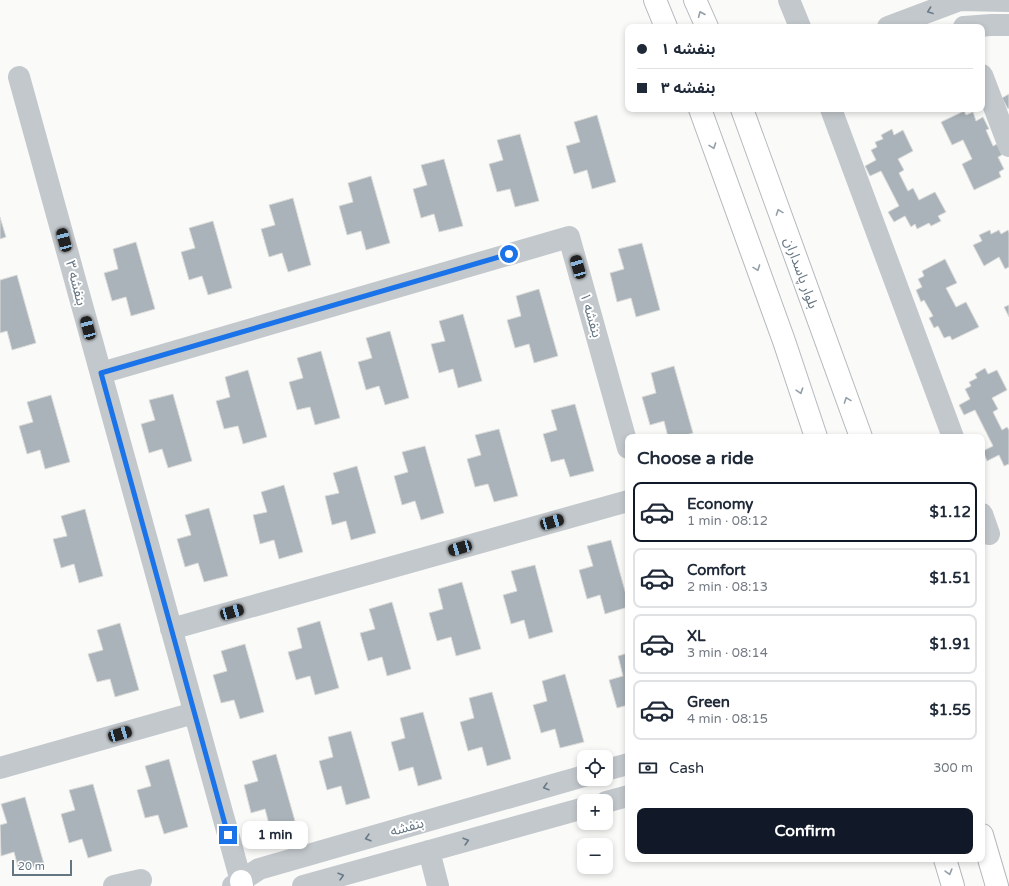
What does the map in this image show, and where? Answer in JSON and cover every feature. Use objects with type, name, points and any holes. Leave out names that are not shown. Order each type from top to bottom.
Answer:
[{"type":"highway","points":[[655,0],[665,24]]},
{"type":"highway","points":[[695,0],[706,24]]},
{"type":"highway","points":[[701,112],[784,341],[815,434]]},
{"type":"highway","name":"بلوار پاسداران","points":[[743,112],[860,434]]},
{"type":"highway","points":[[985,845],[997,886]]},
{"type":"highway","points":[[946,862],[953,886]]},
{"type":"street","points":[[789,0],[799,24]]},
{"type":"street","points":[[896,24],[960,0],[1009,2]]},
{"type":"street","points":[[960,0],[964,24]]},
{"type":"street","points":[[985,25],[1009,25]]},
{"type":"street","name":"بنفشه ۳","points":[[19,77],[194,713],[239,884]]},
{"type":"street","points":[[985,83],[1009,146]]},
{"type":"street","points":[[832,112],[952,434]]},
{"type":"street","name":"بنفشه ۱","points":[[101,373],[570,237],[625,437]]},
{"type":"street","points":[[171,630],[625,501]]},
{"type":"street","points":[[0,768],[194,713]]},
{"type":"street","points":[[613,768],[625,765]]},
{"type":"street","name":"بنفشه","points":[[239,884],[259,869],[577,778]]},
{"type":"street","points":[[613,800],[625,797]]},
{"type":"street","name":"بنفشه","points":[[303,886],[577,810]]},
{"type":"street","points":[[429,851],[438,886]]},
{"type":"street","points":[[114,886],[141,880]]},
{"type":"building","points":[[1009,94],[1009,108],[1008,109],[1002,98]]},
{"type":"building","points":[[962,112],[964,112],[966,115],[973,112],[976,121],[983,117],[989,129],[986,130],[993,146],[997,144],[1002,155],[998,157],[1004,169],[999,172],[1001,177],[974,190],[962,164],[972,159],[963,140],[952,145],[941,122]]},
{"type":"building","points":[[597,115],[616,182],[592,189],[587,170],[574,174],[566,146],[580,142],[574,122]]},
{"type":"building","points":[[892,129],[894,135],[903,130],[913,151],[898,159],[904,170],[899,173],[908,191],[913,188],[919,200],[935,192],[946,212],[938,216],[941,221],[931,226],[929,223],[917,229],[915,224],[911,227],[905,216],[894,222],[888,212],[899,206],[881,171],[870,176],[865,166],[876,160],[871,150],[877,147],[875,142],[883,139],[881,135]]},
{"type":"building","points":[[520,134],[539,201],[515,207],[510,189],[497,192],[489,164],[503,160],[497,140]]},
{"type":"building","points":[[444,159],[463,226],[439,232],[434,214],[421,218],[413,189],[427,185],[421,165]]},
{"type":"building","points":[[371,176],[390,243],[366,250],[361,231],[347,235],[339,206],[353,202],[348,183]]},
{"type":"building","points":[[293,198],[311,265],[288,272],[282,253],[269,257],[261,229],[275,225],[269,205]]},
{"type":"building","points":[[0,217],[6,237],[0,239]]},
{"type":"building","points":[[213,221],[232,288],[208,295],[202,276],[189,280],[181,252],[195,248],[189,228]]},
{"type":"building","points":[[990,230],[991,234],[999,230],[1001,234],[1008,230],[1009,267],[1005,269],[999,257],[984,266],[973,245],[982,241],[979,235]]},
{"type":"building","points":[[136,242],[155,309],[131,316],[126,297],[112,301],[104,273],[118,269],[113,249]]},
{"type":"building","points":[[642,243],[660,310],[636,317],[631,298],[617,302],[610,273],[624,269],[618,249]]},
{"type":"building","points":[[945,259],[957,283],[946,288],[956,307],[966,302],[979,327],[952,340],[950,336],[944,338],[938,326],[934,328],[929,318],[933,316],[924,300],[921,302],[916,290],[922,287],[918,279],[924,276],[922,271]]},
{"type":"building","points":[[17,275],[36,343],[12,350],[7,331],[0,333],[0,280]]},
{"type":"building","points":[[539,289],[558,356],[534,363],[529,344],[515,348],[507,320],[521,316],[516,296]]},
{"type":"building","points":[[1009,305],[1009,317],[1004,307]]},
{"type":"building","points":[[463,314],[482,381],[458,388],[453,369],[439,373],[431,344],[445,341],[439,321]]},
{"type":"building","points":[[390,331],[409,398],[385,405],[379,386],[366,390],[358,362],[372,358],[366,338]]},
{"type":"building","points":[[321,351],[340,418],[315,425],[310,407],[297,410],[289,382],[303,378],[297,358]]},
{"type":"building","points":[[674,366],[693,433],[667,434],[664,421],[650,425],[642,397],[656,393],[651,373]]},
{"type":"building","points":[[985,368],[988,374],[997,370],[1007,390],[992,398],[998,409],[993,412],[1002,430],[1007,427],[1009,430],[1009,464],[1004,466],[999,455],[987,461],[985,450],[993,446],[975,410],[964,415],[959,405],[970,399],[965,389],[971,386],[969,382],[977,378],[975,374]]},
{"type":"building","points":[[248,370],[267,437],[243,444],[238,426],[224,429],[216,401],[230,397],[225,377]]},
{"type":"building","points":[[173,394],[192,461],[168,468],[162,449],[149,453],[141,424],[155,420],[149,400]]},
{"type":"building","points":[[51,395],[70,462],[45,469],[40,450],[27,454],[19,426],[33,422],[27,402]]},
{"type":"building","points":[[575,404],[594,471],[570,477],[564,459],[551,462],[543,434],[557,430],[551,410]]},
{"type":"building","points":[[499,429],[518,496],[494,502],[488,484],[475,487],[467,459],[481,455],[475,435]]},
{"type":"building","points":[[425,446],[444,513],[421,520],[415,501],[402,505],[394,476],[408,472],[402,452]]},
{"type":"building","points":[[357,466],[376,533],[351,540],[346,521],[332,525],[325,496],[339,493],[333,473]]},
{"type":"building","points":[[284,485],[303,552],[279,559],[274,540],[260,544],[253,515],[267,512],[261,492]]},
{"type":"building","points":[[209,508],[228,576],[204,582],[198,563],[185,567],[177,539],[191,535],[185,515]]},
{"type":"building","points":[[85,509],[103,576],[79,583],[74,564],[61,568],[53,539],[67,536],[61,516]]},
{"type":"building","points":[[611,540],[625,591],[625,608],[605,614],[600,595],[587,599],[579,570],[593,566],[587,546]]},
{"type":"building","points":[[535,565],[553,632],[529,639],[524,620],[511,624],[503,595],[517,591],[511,571]]},
{"type":"building","points":[[462,582],[481,649],[456,656],[451,637],[437,641],[429,613],[443,609],[438,589]]},
{"type":"building","points":[[392,602],[411,669],[387,676],[382,657],[368,661],[360,633],[375,629],[369,609]]},
{"type":"building","points":[[320,621],[339,688],[315,695],[310,676],[296,680],[288,652],[302,648],[297,628]]},
{"type":"building","points":[[120,623],[139,690],[115,697],[110,679],[97,682],[88,654],[103,650],[97,630]]},
{"type":"building","points":[[245,644],[264,712],[240,719],[234,700],[221,703],[213,675],[227,671],[221,651]]},
{"type":"building","points":[[625,654],[625,706],[617,708],[609,680],[623,676],[618,656]]},
{"type":"building","points":[[565,674],[584,742],[560,748],[555,729],[541,733],[533,705],[547,701],[542,681]]},
{"type":"building","points":[[492,692],[511,759],[487,766],[482,747],[468,751],[460,722],[474,718],[469,698]]},
{"type":"building","points":[[423,712],[442,779],[418,786],[413,767],[399,771],[391,742],[405,738],[400,718]]},
{"type":"building","points":[[351,731],[370,798],[346,805],[341,786],[327,790],[319,761],[333,757],[328,737]]},
{"type":"building","points":[[276,754],[295,821],[270,828],[265,809],[251,813],[244,785],[258,781],[252,761]]},
{"type":"building","points":[[169,759],[188,827],[164,834],[158,815],[145,818],[137,790],[151,786],[145,766]]},
{"type":"building","points":[[93,784],[112,851],[88,858],[82,839],[69,843],[61,814],[75,810],[69,790]]},
{"type":"building","points":[[25,797],[44,864],[19,871],[14,852],[1,856],[0,825],[7,823],[1,804]]},
{"type":"route","points":[[228,835],[101,373],[509,254]]}]
